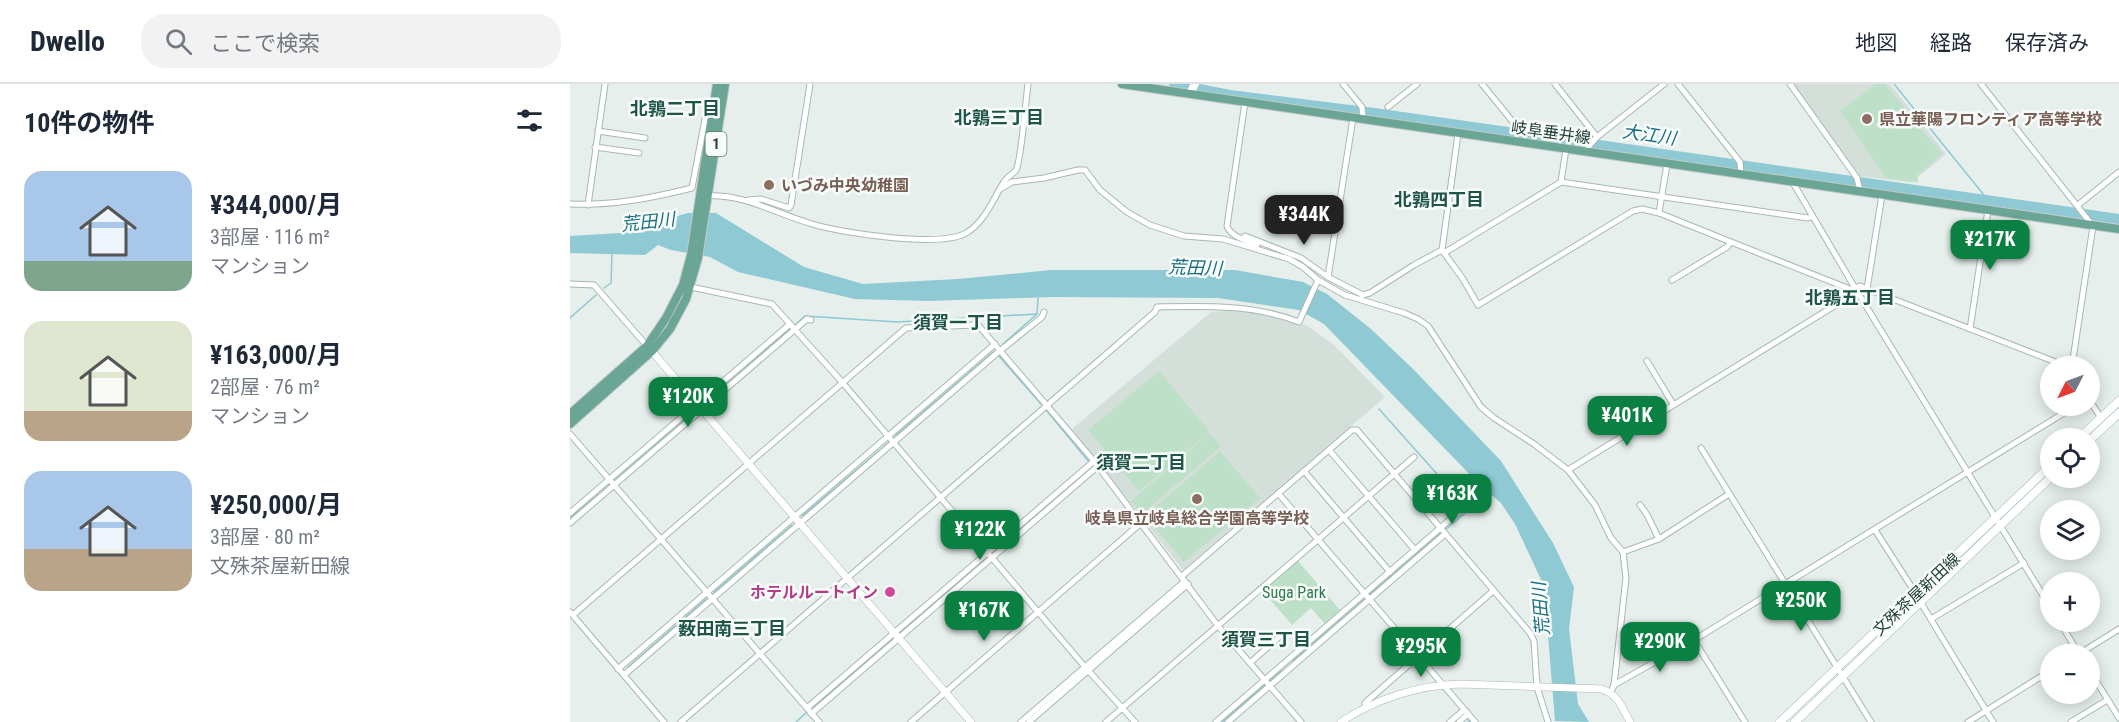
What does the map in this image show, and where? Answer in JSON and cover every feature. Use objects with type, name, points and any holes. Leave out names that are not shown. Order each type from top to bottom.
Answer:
[{"type":"main road","name":"1","points":[[703,200],[712,110],[717,84]]},
{"type":"main road","name":"1","points":[[570,424],[650,349],[690,281],[691,255],[725,84]]},
{"type":"main road","name":"岐阜垂井線","points":[[1122,84],[1192,88],[1245,102],[1353,118],[1363,117],[1458,134],[1566,149],[1589,147],[1667,164],[1860,189],[1882,195],[2091,223],[2119,230]]},
{"type":"main road","name":"1","points":[[570,414],[650,349]]},
{"type":"main road","points":[[2090,428],[2119,401]]},
{"type":"main road","points":[[2100,431],[2119,413]]},
{"type":"main road","name":"文殊茶屋新田線","points":[[1796,722],[1921,603],[2040,477]]},
{"type":"main road","name":"文殊茶屋新田線","points":[[1780,722],[1916,594],[2040,486]]},
{"type":"street","points":[[588,205],[605,84]]},
{"type":"street","points":[[703,200],[760,199],[789,208],[810,84]]},
{"type":"street","points":[[743,201],[767,206],[810,224],[870,237],[946,239],[965,234],[986,213],[1008,176],[1017,167],[1028,84]]},
{"type":"street","points":[[1343,84],[1362,107],[1363,117]]},
{"type":"street","points":[[1388,107],[1417,84]]},
{"type":"street","points":[[1482,84],[1513,122]]},
{"type":"street","points":[[1555,84],[1597,137]]},
{"type":"street","points":[[1589,147],[1597,137],[1664,84]]},
{"type":"street","points":[[1678,84],[1740,162],[1741,172]]},
{"type":"street","points":[[1790,84],[1858,180],[1860,189]]},
{"type":"street","points":[[1981,84],[2091,223],[2073,356]]},
{"type":"street","points":[[1245,102],[1227,226],[1230,232],[1262,249]]},
{"type":"street","points":[[570,204],[588,205],[636,201],[692,188],[706,114],[712,110]]},
{"type":"street","points":[[1328,277],[1353,118]]},
{"type":"street","points":[[598,131],[645,138]]},
{"type":"street","points":[[1458,134],[1443,251],[1478,305],[1633,211],[1642,209],[1659,213],[1856,290]]},
{"type":"street","points":[[595,147],[639,153]]},
{"type":"street","points":[[1561,182],[1566,149]]},
{"type":"street","points":[[1659,213],[1667,164]]},
{"type":"street","points":[[1000,189],[1012,182],[1085,170],[1100,190],[1127,212],[1150,225],[1184,236],[1223,239],[1262,249],[1304,267],[1317,283],[1345,295],[1404,313],[1428,326],[1481,407],[1568,470],[1589,498],[1611,538],[1623,552],[1626,578],[1613,689],[1630,722]]},
{"type":"street","points":[[2080,208],[2119,172]]},
{"type":"street","points":[[1792,181],[1811,217],[2040,590]]},
{"type":"street","points":[[1334,290],[1363,295],[1561,182],[1662,198],[1811,217]]},
{"type":"street","points":[[1867,289],[1882,195]]},
{"type":"street","points":[[1970,329],[1988,210]]},
{"type":"street","points":[[1230,232],[1301,258],[1328,277],[1363,295]]},
{"type":"street","points":[[1672,280],[1727,247],[1731,242]]},
{"type":"street","points":[[690,281],[772,304],[1135,722]]},
{"type":"street","points":[[681,722],[1155,312],[1157,307],[1240,308],[1278,314],[1299,322],[1317,283]]},
{"type":"street","points":[[570,284],[594,285],[971,722]]},
{"type":"street","points":[[1568,470],[1860,286],[2040,356]]},
{"type":"street","points":[[618,669],[707,592],[893,442],[1042,317],[1044,312]]},
{"type":"street","points":[[570,523],[793,327],[807,319],[811,320]]},
{"type":"street","points":[[664,722],[571,614],[906,328],[979,326],[1096,464],[1218,626],[1301,722]]},
{"type":"street","points":[[624,675],[713,599],[888,436],[995,344]]},
{"type":"street","points":[[1647,361],[1673,404]]},
{"type":"street","points":[[570,513],[700,407]]},
{"type":"street","points":[[1341,722],[1365,708],[1413,690],[1442,684],[1613,689],[2059,416]]},
{"type":"street","points":[[1029,722],[1278,493],[1352,430],[1357,430],[1530,633],[1534,641],[1539,687],[1548,722]]},
{"type":"street","points":[[570,434],[819,722]]},
{"type":"street","points":[[1701,448],[1870,722]]},
{"type":"street","points":[[1329,450],[1415,550]]},
{"type":"street","points":[[1106,722],[1414,456]]},
{"type":"street","points":[[809,711],[1096,464]]},
{"type":"street","points":[[1304,471],[1390,572]]},
{"type":"street","points":[[1278,493],[1475,722]]},
{"type":"street","points":[[1623,552],[1659,539],[1729,494]]},
{"type":"street","points":[[1640,505],[1646,512],[1659,539]]},
{"type":"street","points":[[1228,722],[1270,686],[1390,572],[1461,510]]},
{"type":"street","points":[[910,722],[1141,523]]},
{"type":"street","points":[[1875,530],[1916,594]]},
{"type":"street","points":[[1216,722],[1264,680],[1445,534]]},
{"type":"street","points":[[1931,619],[2024,563]]},
{"type":"street","points":[[1365,708],[1365,703],[1493,591]]},
{"type":"street","points":[[1921,603],[1993,722]]},
{"type":"street","points":[[2095,644],[2119,629]]},
{"type":"street","points":[[1250,663],[1279,637]]},
{"type":"street","points":[[1694,640],[1745,722]]},
{"type":"street","points":[[1021,722],[1087,669]]},
{"type":"street","points":[[1968,722],[2040,677]]},
{"type":"street","points":[[2100,688],[2119,718]]},
{"type":"street","points":[[2071,722],[2107,700]]},
{"type":"street","points":[[1450,722],[1466,712]]},
{"type":"street","points":[[1459,722],[1466,712]]},
{"type":"shaded area","name":"県立華陽フロンティア高等学校","points":[[1792,84],[1890,84],[1946,154],[1918,177],[1918,183],[1857,176]]},
{"type":"shaded area","name":"岐阜県立岐阜総合学園高等学校","points":[[1235,310],[1271,315],[1306,325],[1334,345],[1385,397],[1183,570],[1072,429],[1211,312]]},
{"type":"green space","points":[[1876,84],[1885,84],[1942,154],[1917,176],[1917,182],[1886,178],[1840,111]]},
{"type":"green space","points":[[1159,371],[1210,432],[1139,491],[1088,430]]},
{"type":"green space","points":[[1210,433],[1221,446],[1142,514],[1131,501]]},
{"type":"green space","points":[[1220,451],[1260,498],[1184,562],[1145,516]]},
{"type":"green space","name":"Suga Park","points":[[1297,560],[1342,612],[1326,625],[1311,608],[1292,625],[1262,590]]},
{"type":"water","points":[[688,213],[716,213],[804,267],[863,284],[958,279],[1051,270],[1235,270],[1303,282],[1327,294],[1371,329],[1414,370],[1501,461],[1553,543],[1574,587],[1569,629],[1578,704],[1589,722],[1555,721],[1544,586],[1515,524],[1501,503],[1481,486],[1324,324],[1299,310],[1218,298],[1051,297],[928,301],[855,299],[738,272],[710,257],[671,250],[658,245],[645,255],[570,253],[570,236],[620,233]]},
{"type":"waterway","name":"大江川","points":[[1174,84],[1230,95],[1374,113],[2119,219]]},
{"type":"waterway","points":[[1894,84],[1988,200]]},
{"type":"waterway","points":[[604,288],[611,283],[612,253]]},
{"type":"waterway","points":[[570,318],[596,295]]},
{"type":"waterway","points":[[1003,344],[1037,314],[1038,298]]},
{"type":"waterway","points":[[795,325],[805,316],[897,322],[1037,314]]},
{"type":"waterway","points":[[705,403],[790,329]]},
{"type":"waterway","points":[[895,436],[993,352]]},
{"type":"waterway","points":[[998,355],[1041,404]]},
{"type":"waterway","points":[[1379,409],[1462,502],[1471,504]]},
{"type":"waterway","points":[[1047,411],[1089,462]]},
{"type":"waterway","points":[[614,481],[694,412]]},
{"type":"waterway","points":[[802,516],[887,444]]},
{"type":"waterway","points":[[570,518],[610,485]]},
{"type":"waterway","points":[[1480,495],[1486,490]]},
{"type":"waterway","points":[[1445,530],[1470,509],[1472,503]]},
{"type":"waterway","points":[[992,553],[1034,516]]},
{"type":"waterway","points":[[714,592],[792,525]]},
{"type":"waterway","points":[[1370,594],[1440,534]]},
{"type":"waterway","points":[[901,631],[987,557]]},
{"type":"waterway","points":[[628,667],[706,599]]},
{"type":"waterway","points":[[1293,661],[1365,599]]},
{"type":"waterway","points":[[812,708],[892,639]]},
{"type":"waterway","points":[[1270,681],[1281,671]]},
{"type":"waterway","points":[[1222,722],[1265,685]]},
{"type":"waterway","points":[[796,722],[807,712]]},
{"type":"waterway","points":[[1454,722],[1458,719]]},
{"type":"place","name":"県立華陽フロンティア高等学校","points":[[1867,119]]},
{"type":"place","name":"いづみ中央幼稚園","points":[[769,185]]},
{"type":"place","name":"岐阜県立岐阜総合学園高等学校","points":[[1197,499]]},
{"type":"place","name":"ホテルルートイン","points":[[890,592]]},
{"type":"district","name":"北鶉二丁目","points":[[675,109]]},
{"type":"district","name":"北鶉三丁目","points":[[999,118]]},
{"type":"district","name":"北鶉四丁目","points":[[1439,200]]},
{"type":"district","name":"北鶉五丁目","points":[[1850,298]]},
{"type":"district","name":"須賀一丁目","points":[[958,323]]},
{"type":"district","name":"須賀二丁目","points":[[1141,463]]},
{"type":"district","name":"薮田南三丁目","points":[[732,629]]},
{"type":"district","name":"須賀三丁目","points":[[1266,640]]},
{"type":"water label","name":"荒田川","points":[[648,222]]},
{"type":"water label","name":"荒田川","points":[[1195,268]]},
{"type":"water label","name":"荒田川","points":[[1541,609]]}]
